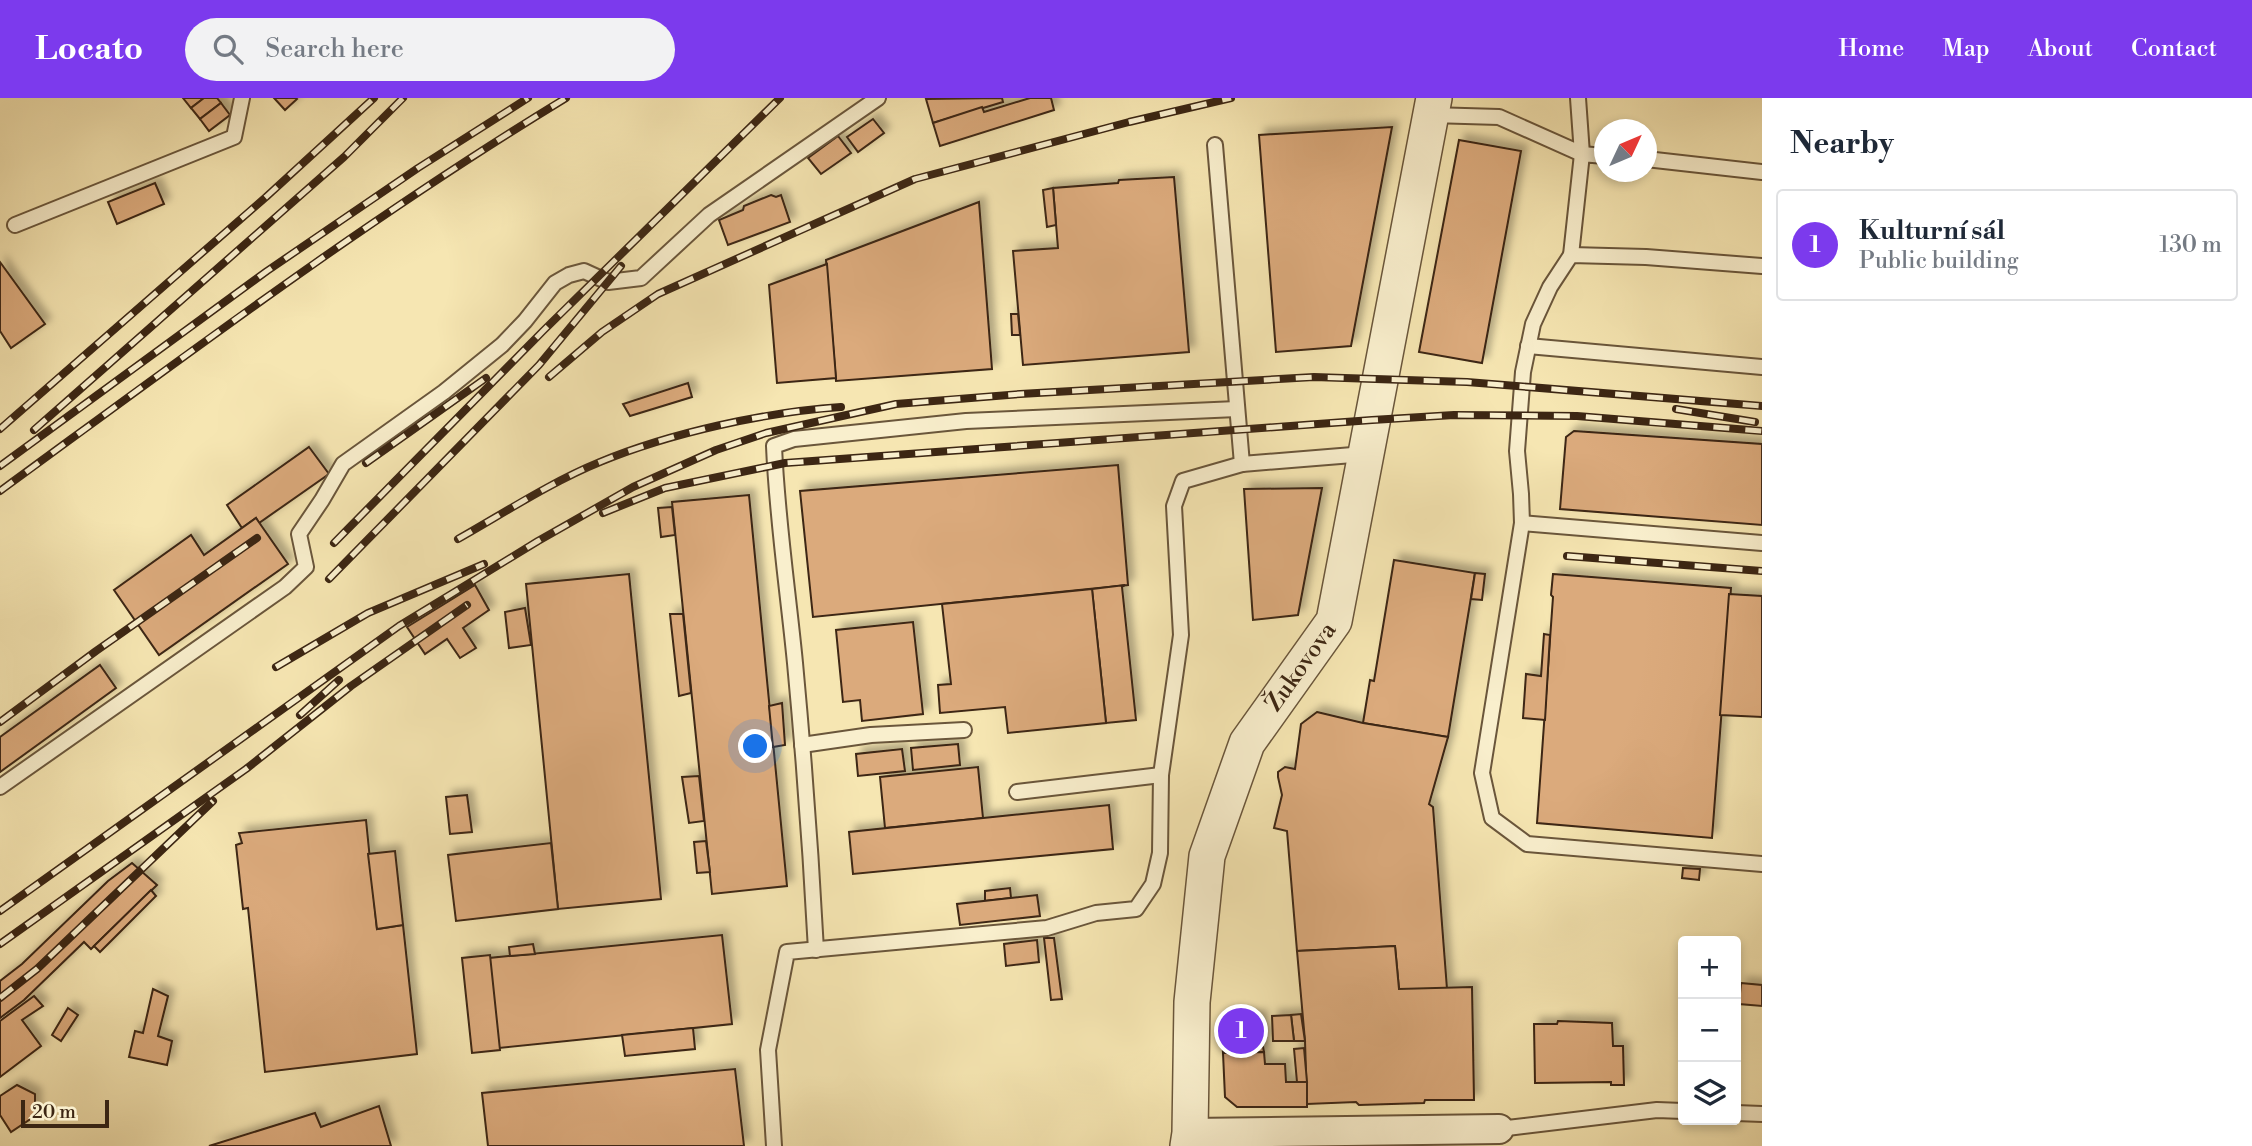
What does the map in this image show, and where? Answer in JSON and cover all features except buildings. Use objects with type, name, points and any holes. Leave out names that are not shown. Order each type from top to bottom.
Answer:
[{"type":"street","name":"Žukovova","points":[[1189,1140],[1192,1002],[1207,856],[1247,743],[1334,621],[1432,107]]},
{"type":"street","points":[[1189,1140],[1397,1138],[1499,1129]]},
{"type":"lane","points":[[15,225],[234,137],[242,98]]},
{"type":"lane","points":[[0,787],[285,587],[306,567],[299,534],[343,464],[444,392],[502,345],[555,283],[584,271],[608,282],[641,278],[709,215],[878,98]]},
{"type":"lane","points":[[1578,98],[1582,154],[1571,255],[1533,324],[1522,372],[1517,452],[1522,523],[1482,773],[1492,818],[1527,844],[1762,864]]},
{"type":"lane","points":[[1432,107],[1499,117],[1582,154],[1594,155]]},
{"type":"lane","points":[[1216,145],[1242,464]]},
{"type":"lane","points":[[1657,160],[1762,172]]},
{"type":"lane","points":[[1571,255],[1762,265]]},
{"type":"lane","points":[[1528,346],[1762,367]]},
{"type":"lane","points":[[816,950],[809,814],[776,502],[774,446],[794,439],[966,421],[1237,410]]},
{"type":"lane","points":[[774,1146],[768,1050],[788,952],[1047,928],[1096,913],[1136,909],[1153,884],[1160,853],[1161,775],[1181,635],[1174,506],[1183,481],[1242,464],[1366,454]]},
{"type":"lane","points":[[1522,523],[1762,543]]},
{"type":"lane","points":[[802,745],[871,736],[964,730]]},
{"type":"lane","points":[[1017,792],[1161,775]]},
{"type":"lane","points":[[1499,1129],[1657,1110],[1678,1111]]},
{"type":"lane","points":[[1741,1113],[1762,1114]]},
{"type":"railway","points":[[0,429],[266,197],[374,98]]},
{"type":"railway","points":[[34,430],[344,157],[403,98]]},
{"type":"railway","points":[[0,466],[267,271],[418,168],[528,98]]},
{"type":"railway","points":[[0,491],[350,239],[566,98]]},
{"type":"railway","points":[[334,543],[543,331],[780,98]]},
{"type":"railway","points":[[549,377],[602,332],[658,294],[915,179],[1231,98]]},
{"type":"railway","points":[[329,579],[539,365],[621,266]]},
{"type":"railway","points":[[0,911],[399,626],[633,487],[716,450],[766,433],[896,404],[1314,377],[1467,382],[1762,406]]},
{"type":"railway","points":[[366,463],[486,378]]},
{"type":"railway","points":[[458,539],[564,479],[600,462],[656,442],[750,419],[841,407]]},
{"type":"railway","points":[[1676,409],[1755,422]]},
{"type":"railway","points":[[603,513],[665,488],[785,463],[1372,420],[1454,415],[1577,416],[1762,431]]},
{"type":"railway","points":[[0,722],[257,538]]},
{"type":"railway","points":[[1567,556],[1762,571]]},
{"type":"railway","points":[[276,667],[368,613],[484,564]]},
{"type":"railway","points":[[0,944],[246,769],[351,686],[467,605]]},
{"type":"railway","points":[[300,715],[339,680]]},
{"type":"railway","points":[[0,998],[37,969],[213,801]]},
{"type":"place","name":"Kulturní sál","points":[[1241,1031]]}]
